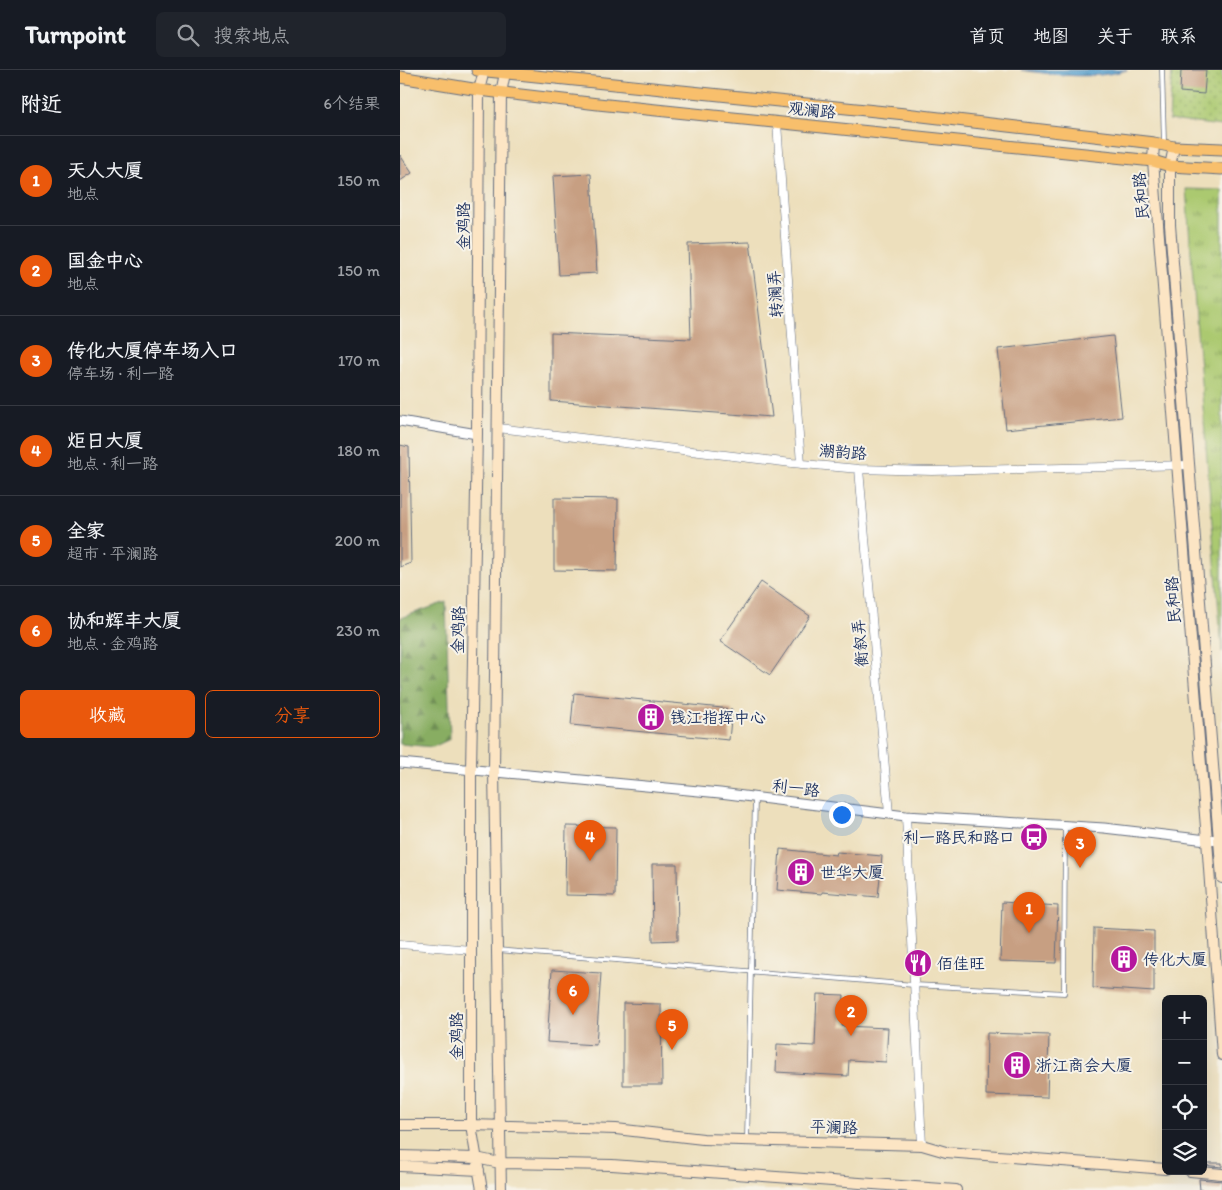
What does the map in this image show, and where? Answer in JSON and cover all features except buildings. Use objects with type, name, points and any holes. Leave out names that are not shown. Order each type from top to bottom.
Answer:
[{"type":"main road","name":"观澜路","points":[[482,70],[905,114],[1164,145],[1222,149]]},
{"type":"main road","name":"金鸡路","points":[[482,70],[479,90],[477,434],[470,770],[471,1125],[482,1190]]},
{"type":"main road","points":[[501,1190],[494,772],[501,93],[504,73]]},
{"type":"main road","name":"观澜路","points":[[400,78],[501,93],[1153,161],[1170,166],[1222,169]]},
{"type":"main road","name":"民和路","points":[[1164,145],[1153,161],[1207,840],[1222,1054]]},
{"type":"main road","name":"民和路","points":[[1164,145],[1170,166],[1170,225],[1222,878]]},
{"type":"main road","name":"平澜路","points":[[400,1126],[471,1125],[616,1129],[703,1139],[922,1145],[946,1152],[1162,1169]]},
{"type":"main road","points":[[400,1156],[476,1158],[500,1163],[612,1165],[956,1190]]},
{"type":"main road","points":[[400,1166],[479,1170]]},
{"type":"main road","points":[[1207,1173],[1222,1174]]},
{"type":"street","name":"转澜弄","points":[[777,123],[801,464]]},
{"type":"street","points":[[400,420],[477,434]]},
{"type":"street","name":"潮韵路","points":[[498,428],[859,470],[932,471],[1189,465]]},
{"type":"street","name":"衡叙弄","points":[[859,470],[889,814]]},
{"type":"street","name":"利一路","points":[[400,763],[755,798],[906,816],[1104,828],[1207,840],[1219,839]]},
{"type":"street","points":[[906,816],[922,1145]]},
{"type":"street","points":[[400,944],[471,950]]},
{"type":"lane","points":[[1162,70],[1164,145]]},
{"type":"lane","points":[[747,1140],[755,798]]},
{"type":"lane","points":[[496,950],[914,985],[1064,993],[1064,827]]},
{"type":"green space","points":[[1172,70],[1222,70],[1222,126],[1169,120]]},
{"type":"green space","points":[[1186,189],[1222,190],[1222,652]]},
{"type":"green space","points":[[446,602],[450,739],[433,747],[400,744],[400,618]]},
{"type":"water","points":[[1021,70],[1127,70],[1087,76]]},
{"type":"place","name":"钱江指挥中心","points":[[651,717]]},
{"type":"place","name":"利一路民和路口","points":[[1034,837]]},
{"type":"place","name":"炬日大厦","points":[[590,861]]},
{"type":"place","name":"传化大厦停车场入口","points":[[1080,868]]},
{"type":"place","name":"世华大厦","points":[[801,872]]},
{"type":"place","name":"天人大厦","points":[[1029,933]]},
{"type":"place","name":"传化大厦","points":[[1124,959]]},
{"type":"place","name":"佰佳旺","points":[[918,963]]},
{"type":"place","name":"协和辉丰大厦","points":[[573,1015]]},
{"type":"place","name":"国金中心","points":[[851,1036]]},
{"type":"place","name":"全家","points":[[672,1050]]},
{"type":"place","name":"浙江商会大厦","points":[[1017,1065]]}]
